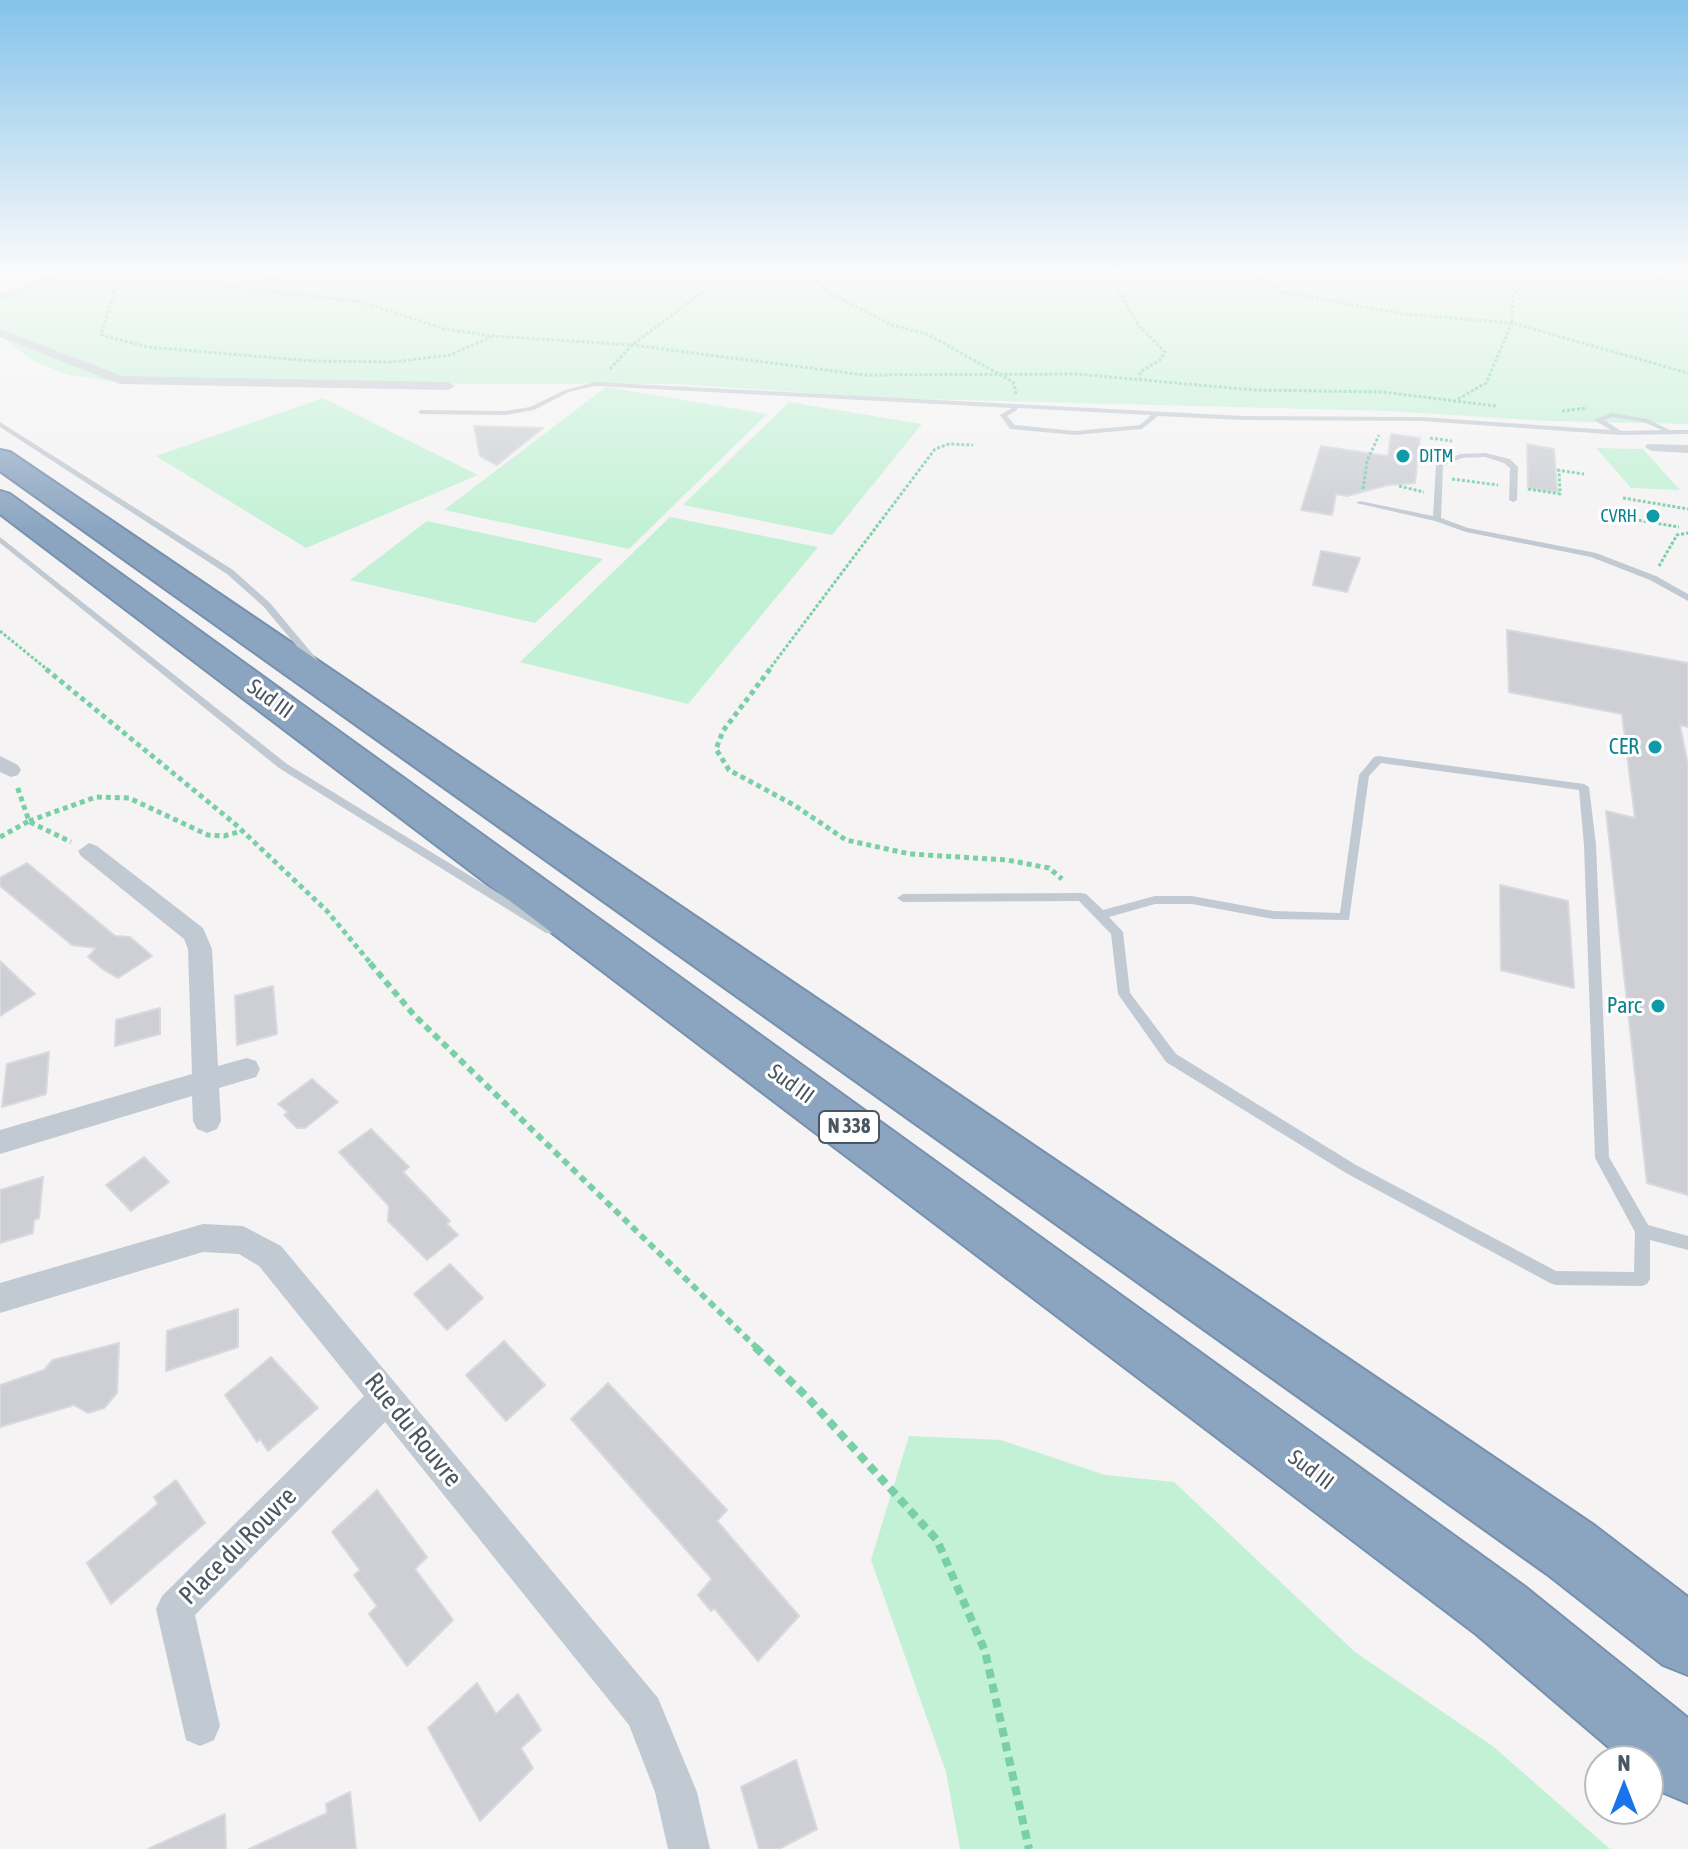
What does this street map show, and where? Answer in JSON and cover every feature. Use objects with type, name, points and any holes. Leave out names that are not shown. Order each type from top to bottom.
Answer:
[{"type":"highway","name":"Sud III","points":[[0,458],[1558,1541],[1688,1640]]},
{"type":"highway","name":"Sud III","points":[[0,500],[1500,1610],[1688,1766]]},
{"type":"street","points":[[65,358],[120,380],[448,386]]},
{"type":"street","points":[[1652,447],[1688,449]]},
{"type":"street","points":[[89,851],[194,934],[200,949],[207,1121]]},
{"type":"street","points":[[0,1142],[247,1069]]},
{"type":"street","name":"Rue du Rouvre","points":[[0,1298],[203,1238],[243,1240],[270,1256],[644,1712],[676,1792],[689,1849]]},
{"type":"street","name":"Place du Rouvre","points":[[200,1726],[175,1609],[386,1397]]},
{"type":"lane","points":[[421,412],[505,413],[532,409],[567,391],[595,384],[1296,420],[1421,419],[1621,433],[1688,432]]},
{"type":"lane","points":[[1022,406],[1005,412],[1004,421],[1013,427],[1038,431],[1121,431],[1142,427],[1157,413]]},
{"type":"lane","points":[[1621,433],[1598,420],[1612,415],[1645,420],[1669,431]]},
{"type":"lane","points":[[0,424],[230,572],[267,605],[345,698]]},
{"type":"lane","points":[[1437,519],[1439,465],[1461,456],[1485,455],[1507,461],[1514,467],[1513,500]]},
{"type":"lane","points":[[1360,503],[1437,519],[1466,530],[1593,555],[1653,578],[1688,598]]},
{"type":"lane","points":[[0,539],[283,766],[563,937]]},
{"type":"lane","points":[[903,898],[1082,897],[1117,932],[1124,994],[1171,1058],[1351,1169],[1555,1278],[1642,1279],[1643,1231],[1602,1158],[1590,845],[1584,787],[1378,759],[1364,775],[1345,917],[1273,915],[1192,900],[1155,900],[1101,915]]},
{"type":"lane","points":[[589,953],[721,1033]]},
{"type":"lane","points":[[1643,1231],[1688,1243]]},
{"type":"path","points":[[281,358],[392,362],[423,358]]},
{"type":"path","points":[[595,384],[619,358]]},
{"type":"path","points":[[735,358],[864,375],[1077,374],[1254,390],[1383,392],[1497,407]]},
{"type":"path","points":[[967,358],[1013,382],[1022,406]]},
{"type":"path","points":[[1140,379],[1140,372],[1157,358]]},
{"type":"path","points":[[1457,400],[1486,383],[1497,358]]},
{"type":"path","points":[[1639,358],[1688,373]]},
{"type":"path","points":[[1551,412],[1590,408]]},
{"type":"path","points":[[1360,503],[1367,461],[1376,437],[1386,431]]},
{"type":"path","points":[[973,445],[949,444],[935,449],[723,731],[716,749],[729,770],[794,805],[846,840],[910,854],[1007,860],[1049,868],[1082,897]]},
{"type":"path","points":[[1437,477],[1560,494],[1557,470],[1584,474]]},
{"type":"path","points":[[1399,486],[1427,493]]},
{"type":"path","points":[[1623,498],[1688,509]]},
{"type":"path","points":[[1619,517],[1679,527]]},
{"type":"path","points":[[1653,578],[1677,535],[1688,533]]},
{"type":"path","points":[[0,631],[242,831],[327,911],[414,1015],[808,1398],[937,1540],[985,1651],[1029,1849]]},
{"type":"path","points":[[5,767],[29,821],[89,851]]},
{"type":"path","points":[[0,837],[71,803],[96,797],[143,802],[208,835],[224,836],[242,831]]},
{"type":"green space","points":[[30,358],[1688,358],[1688,424],[1546,421],[1388,411],[886,398],[675,384],[121,383],[69,375]]},
{"type":"green space","points":[[606,387],[767,414],[629,549],[444,510]]},
{"type":"green space","points":[[323,398],[478,475],[306,548],[156,456]]},
{"type":"green space","points":[[789,402],[922,424],[832,535],[683,505]]},
{"type":"green space","points":[[1596,448],[1643,449],[1680,490],[1631,488]]},
{"type":"green space","points":[[670,517],[818,547],[688,704],[520,662]]},
{"type":"green space","points":[[427,521],[603,559],[535,623],[350,580]]},
{"type":"green space","points":[[909,1436],[1001,1440],[1105,1475],[1174,1482],[1355,1652],[1494,1747],[1610,1849],[960,1849],[946,1772],[871,1560]]},
{"type":"building","points":[[474,426],[543,428],[497,465],[480,456]]},
{"type":"building","points":[[1391,434],[1420,438],[1415,483],[1388,485],[1347,496],[1336,494],[1332,515],[1301,510],[1321,446],[1388,456]]},
{"type":"building","points":[[1527,444],[1554,449],[1557,492],[1528,488]]},
{"type":"building","points":[[1321,551],[1360,558],[1347,592],[1313,585]]},
{"type":"building","points":[[1507,630],[1688,663],[1688,727],[1680,725],[1688,766],[1688,1195],[1647,1183],[1606,811],[1635,818],[1622,714],[1509,692]]},
{"type":"building","points":[[27,863],[115,936],[130,937],[152,956],[118,978],[104,970],[88,957],[96,948],[72,945],[0,886],[0,878]]},
{"type":"building","points":[[1500,885],[1568,901],[1574,988],[1501,970]]},
{"type":"building","points":[[0,961],[35,994],[0,1016]]},
{"type":"building","points":[[273,986],[277,1034],[237,1045],[235,996]]},
{"type":"building","points":[[160,1008],[160,1034],[115,1046],[116,1020]]},
{"type":"building","points":[[49,1052],[46,1094],[2,1107],[7,1064]]},
{"type":"building","points":[[312,1079],[338,1102],[305,1128],[297,1128],[284,1115],[288,1112],[278,1104]]},
{"type":"building","points":[[371,1129],[409,1167],[403,1172],[450,1221],[447,1224],[458,1235],[427,1260],[388,1221],[389,1206],[339,1152]]},
{"type":"building","points":[[144,1157],[169,1182],[131,1211],[106,1185]]},
{"type":"building","points":[[43,1177],[39,1218],[34,1220],[33,1233],[0,1243],[0,1190]]},
{"type":"building","points":[[450,1264],[483,1298],[447,1330],[414,1294]]},
{"type":"building","points":[[238,1309],[238,1347],[166,1371],[167,1331]]},
{"type":"building","points":[[504,1341],[545,1385],[506,1421],[466,1375]]},
{"type":"building","points":[[119,1343],[117,1393],[104,1408],[88,1413],[74,1405],[0,1427],[0,1385],[44,1370],[53,1360]]},
{"type":"building","points":[[271,1357],[318,1408],[268,1451],[260,1439],[257,1442],[225,1395]]},
{"type":"building","points":[[608,1383],[727,1510],[717,1521],[799,1616],[758,1661],[714,1608],[711,1611],[698,1595],[712,1579],[571,1419]]},
{"type":"building","points":[[176,1480],[205,1523],[111,1604],[87,1563],[158,1504],[154,1497]]},
{"type":"building","points":[[377,1490],[427,1557],[415,1569],[453,1620],[407,1666],[369,1614],[377,1606],[354,1575],[360,1570],[332,1532]]},
{"type":"building","points":[[477,1683],[496,1714],[518,1694],[541,1730],[521,1748],[533,1768],[480,1821],[428,1728]]},
{"type":"building","points":[[796,1760],[817,1829],[779,1849],[759,1849],[741,1787]]},
{"type":"building","points":[[350,1792],[356,1849],[249,1849],[327,1813],[326,1804]]},
{"type":"building","points":[[225,1814],[226,1849],[148,1849]]},
{"type":"place","name":"DITM","points":[[1403,456]]},
{"type":"place","name":"CVRH","points":[[1653,516]]},
{"type":"place","name":"CER","points":[[1655,747]]},
{"type":"place","name":"Parc","points":[[1658,1006]]}]
